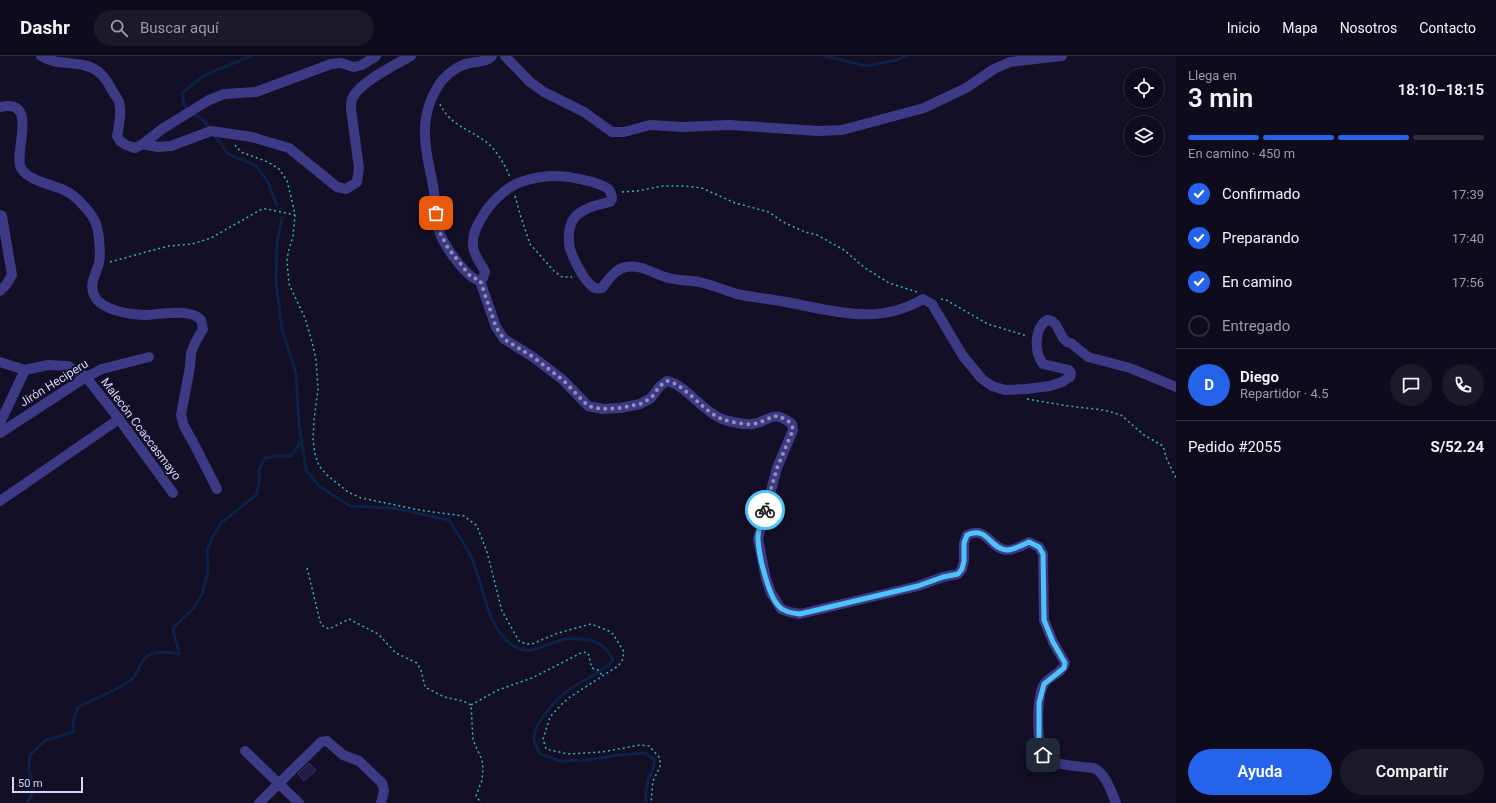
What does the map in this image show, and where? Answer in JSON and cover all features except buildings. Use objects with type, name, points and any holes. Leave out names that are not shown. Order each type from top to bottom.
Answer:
[{"type":"street","points":[[41,56],[59,63],[83,65],[95,68],[107,79],[119,102],[120,117],[117,136],[120,141],[130,148],[143,144],[162,129],[209,100],[224,94],[256,92],[331,64],[341,63],[354,67],[362,65],[376,56]]},
{"type":"street","points":[[143,144],[158,147],[171,146],[211,131],[252,137],[289,148],[333,182],[337,187],[346,189],[357,182],[359,168],[351,109],[352,99],[366,83],[378,74],[410,56]]},
{"type":"street","points":[[480,280],[471,277],[456,260],[442,239],[439,231],[424,135],[426,117],[433,95],[441,82],[458,67],[471,62],[489,60],[492,56]]},
{"type":"street","points":[[505,56],[530,82],[544,92],[584,112],[612,132],[624,132],[650,125],[683,127],[729,125],[819,131],[842,130],[924,108],[966,88],[994,69],[1010,62],[1062,56]]},
{"type":"street","points":[[0,108],[8,106],[14,108],[21,114],[24,127],[20,145],[19,159],[21,168],[28,176],[67,192],[78,200],[96,224],[100,262],[92,286],[94,294],[101,304],[116,310],[136,314],[181,312],[199,317],[201,320],[203,329],[191,353],[190,367],[180,415],[184,426],[217,489]]},
{"type":"street","points":[[480,280],[483,278],[485,272],[473,247],[473,237],[484,213],[502,193],[517,184],[532,179],[555,176],[590,182],[608,189],[612,193],[612,199],[610,202],[586,208],[576,215],[572,220],[568,242],[581,272],[592,286],[598,289],[602,288],[615,272],[626,267],[641,267],[668,278],[687,282],[699,282],[738,294],[843,314],[866,315],[887,313],[912,306],[923,299],[932,304],[963,356],[982,379],[992,386],[1005,390],[1026,390],[1050,386],[1062,382],[1070,377],[1071,373],[1069,370],[1042,364],[1038,357],[1036,340],[1043,322],[1047,320],[1052,321],[1056,325],[1067,342],[1071,343],[1088,357],[1130,368],[1176,387]]},
{"type":"street","points":[[0,215],[2,216],[12,275],[0,291]]},
{"type":"street","points":[[480,280],[496,327],[504,339],[533,357],[563,380],[588,406],[602,409],[621,408],[640,404],[651,398],[660,386],[667,381],[674,382],[701,405],[722,419],[752,424],[774,416],[781,416],[792,424],[793,430],[777,468],[758,539],[766,580],[771,593],[781,609],[800,614],[918,586],[943,577],[958,574],[962,569],[964,561],[964,543],[967,535],[974,532],[983,534],[1001,548],[1006,550],[1029,542],[1039,547],[1043,554],[1044,620],[1053,642],[1065,663],[1064,668],[1044,684],[1039,703],[1039,743],[1043,755],[1048,760],[1056,763],[1094,768],[1100,771],[1109,785],[1116,803]]},
{"type":"street","name":"Jirón Heciperu","points":[[0,433],[86,377],[102,369],[149,357]]},
{"type":"street","points":[[0,362],[25,370],[0,423]]},
{"type":"street","name":"Malecón Ccaccasmayo","points":[[25,370],[48,365],[68,366],[86,377],[120,419],[173,493]]},
{"type":"street","points":[[0,501],[120,419]]},
{"type":"street","points":[[259,803],[321,742],[327,741],[338,751],[359,761],[382,783],[384,791],[381,803]]},
{"type":"street","points":[[245,751],[299,803]]},
{"type":"path","points":[[226,132],[240,152],[268,162],[279,169],[287,181],[295,215],[293,236],[288,253],[289,284],[305,318],[316,359],[318,389],[313,440],[319,466],[327,475],[348,492],[361,498],[425,511],[451,513],[464,516],[477,526],[487,552],[502,611],[519,641],[526,644],[532,644],[581,626],[591,624],[595,624],[613,634],[624,652],[622,661],[618,666],[570,697],[550,717],[544,739],[546,749],[568,754],[602,752],[640,745],[649,746],[660,758],[660,767],[653,781],[651,803]]},
{"type":"path","points":[[612,193],[637,192],[662,186],[702,188],[735,202],[769,212],[783,222],[805,232],[817,234],[844,250],[865,268],[889,283],[917,292]]},
{"type":"path","points":[[100,262],[114,262],[168,246],[192,244],[211,238],[262,209],[267,208],[295,215]]},
{"type":"path","points":[[939,298],[946,300],[988,324],[1036,340]]},
{"type":"path","points":[[1028,400],[1104,410],[1121,415],[1144,435],[1163,446],[1167,460],[1176,478]]},
{"type":"path","points":[[307,568],[321,626],[329,629],[349,619],[357,622],[378,634],[396,653],[417,663],[421,670],[425,687],[444,697],[463,701],[471,705]]},
{"type":"path","points":[[471,705],[498,690],[532,678],[584,652],[588,653],[592,668],[598,670],[602,675]]},
{"type":"path","points":[[471,705],[473,740],[482,760],[483,768],[482,780],[476,796],[481,803]]},
{"type":"waterway","points":[[210,129],[203,120],[184,105],[182,93],[203,76],[251,56]]},
{"type":"waterway","points":[[825,56],[866,66],[897,60],[906,56]]},
{"type":"waterway","points":[[213,133],[228,154],[255,165],[267,180],[277,205]]},
{"type":"waterway","points":[[282,218],[277,243],[276,282],[282,329],[296,373],[299,424],[306,470],[319,486],[350,506],[393,508],[449,520],[476,568],[487,607],[498,631],[506,640],[517,648],[529,650],[561,640],[574,639],[592,641],[600,644],[606,649],[613,660],[602,670],[572,688],[556,700],[538,725],[535,731],[534,741],[540,754],[560,761],[587,760],[645,753],[654,759],[653,768],[647,783],[646,803]]},
{"type":"waterway","points":[[28,803],[35,786],[29,772],[30,755],[46,740],[74,732],[73,722],[78,707],[129,682],[145,658],[151,654],[161,652],[179,654],[173,628],[194,608],[202,594],[208,571],[207,551],[212,538],[221,523],[256,495],[259,484],[259,470],[265,458],[291,456],[302,440]]},
{"type":"way so far","points":[[436,213],[437,223],[442,239],[456,260],[471,277],[475,280],[480,280],[496,327],[504,339],[511,345],[533,357],[563,380],[588,406],[602,409],[621,408],[640,404],[651,398],[660,386],[667,381],[674,382],[701,405],[722,419],[738,423],[752,424],[774,416],[781,416],[792,424],[793,430],[777,468],[765,510]]},
{"type":"route","points":[[765,510],[758,539],[766,580],[771,593],[781,609],[800,614],[918,586],[943,577],[958,574],[962,569],[964,561],[964,543],[967,535],[974,532],[983,534],[1001,548],[1006,550],[1029,542],[1039,547],[1043,554],[1044,620],[1053,642],[1061,653],[1065,663],[1064,668],[1044,684],[1039,703],[1039,743],[1043,755]]}]
